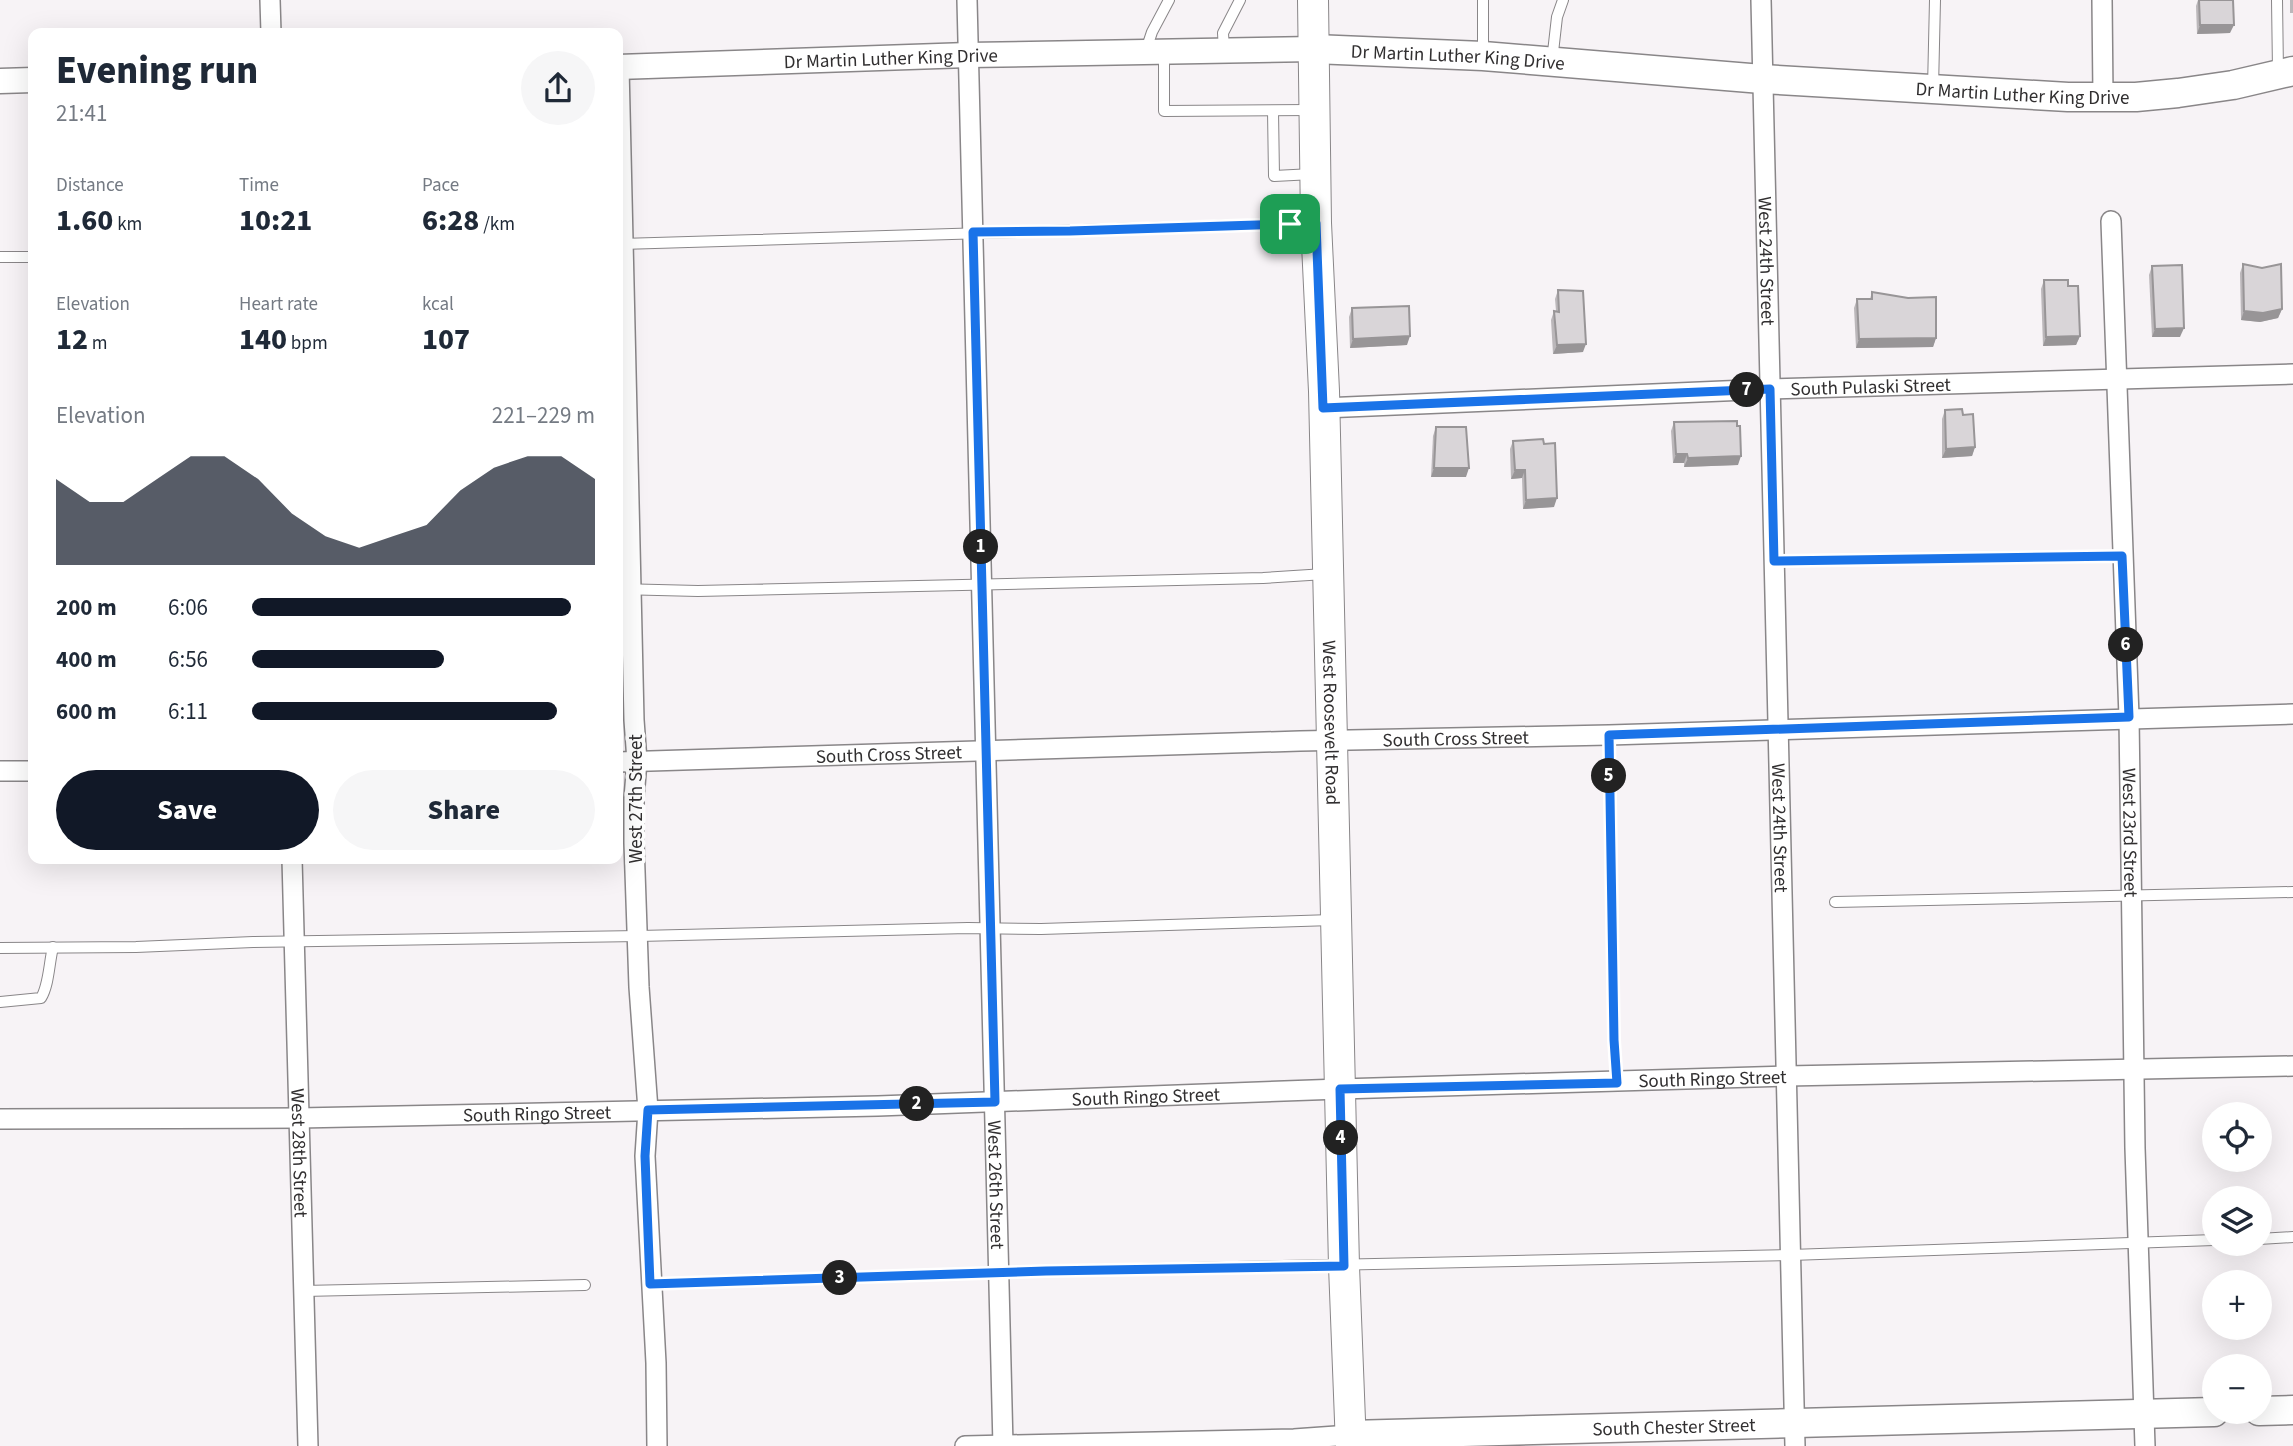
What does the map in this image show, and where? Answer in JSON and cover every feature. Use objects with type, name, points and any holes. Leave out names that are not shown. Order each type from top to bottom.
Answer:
[{"type":"main road","name":"West Roosevelt Road","points":[[1313,0],[1316,223],[1329,574],[1344,1266],[1351,1441]]},
{"type":"main road","name":"Dr Martin Luther King Drive","points":[[1314,49],[1483,56],[1762,79],[2067,97],[2178,93],[2233,85],[2285,73]]},
{"type":"main road","points":[[2272,1411],[2293,1410]]},
{"type":"main road","name":"South Chester Street","points":[[1351,1441],[1795,1435],[2144,1413],[2202,1412]]},
{"type":"street","points":[[270,0],[271,28]]},
{"type":"street","name":"West 26th Street","points":[[967,0],[1003,1445]]},
{"type":"street","name":"West 24th Street","points":[[1760,0],[1795,1435]]},
{"type":"street","points":[[2102,0],[2103,96]]},
{"type":"street","name":"Dr Martin Luther King Drive","points":[[623,67],[968,55],[1314,49]]},
{"type":"street","points":[[0,81],[28,80]]},
{"type":"street","name":"West 23rd Street","points":[[2111,221],[2129,717],[2137,1244],[2145,1446]]},
{"type":"street","name":"South Pulaski Street","points":[[1323,408],[1770,389],[2293,374]]},
{"type":"street","name":"West 27th Street","points":[[623,416],[628,762],[634,798],[639,987],[648,1110],[645,1156],[656,1363],[657,1446]]},
{"type":"street","name":"South Cross Street","points":[[628,762],[2293,714]]},
{"type":"street","points":[[0,771],[28,771]]},
{"type":"street","name":"West 28th Street","points":[[292,864],[308,1446]]},
{"type":"street","name":"South Ringo Street","points":[[0,1119],[299,1118],[995,1102],[1787,1076],[2293,1066]]},
{"type":"street","name":"South Chester Street","points":[[965,1446],[1294,1439],[1351,1441]]},
{"type":"lane","points":[[1169,0],[1152,32],[1164,111],[1314,110]]},
{"type":"lane","points":[[1224,51],[1223,33],[1240,0]]},
{"type":"lane","points":[[1483,0],[1483,56]]},
{"type":"lane","points":[[1552,62],[1557,18],[1563,0]]},
{"type":"lane","points":[[1933,89],[1935,0]]},
{"type":"lane","points":[[2277,0],[2285,73]]},
{"type":"lane","points":[[1273,111],[1274,176],[1315,174]]},
{"type":"lane","points":[[623,244],[1316,223]]},
{"type":"lane","points":[[0,257],[28,257]]},
{"type":"lane","points":[[1774,561],[2122,556]]},
{"type":"lane","points":[[625,589],[698,591],[1263,578],[1329,574]]},
{"type":"lane","points":[[1609,735],[1613,1013],[1617,1083]]},
{"type":"lane","points":[[1835,902],[2293,892]]},
{"type":"lane","points":[[0,948],[968,928],[990,930],[1336,920]]},
{"type":"lane","points":[[0,1002],[41,998],[46,991],[47,969],[53,947]]},
{"type":"lane","points":[[2272,1238],[2293,1237]]},
{"type":"lane","points":[[650,1284],[998,1273],[1791,1255],[2202,1241]]},
{"type":"lane","points":[[303,1291],[584,1285]]},
{"type":"building","points":[[2199,0],[2233,0],[2234,25],[2200,25]]},
{"type":"building","points":[[2243,264],[2262,268],[2281,264],[2282,309],[2263,313],[2244,311]]},
{"type":"building","points":[[2182,265],[2184,328],[2155,329],[2152,266]]},
{"type":"building","points":[[2044,280],[2068,280],[2068,286],[2078,286],[2080,336],[2046,337]]},
{"type":"building","points":[[1558,290],[1583,291],[1586,344],[1557,345],[1554,311],[1559,312]]},
{"type":"building","points":[[1872,292],[1908,298],[1936,297],[1936,338],[1859,339],[1857,299],[1872,299]]},
{"type":"building","points":[[1409,306],[1410,336],[1353,339],[1352,308]]},
{"type":"building","points":[[1962,409],[1963,415],[1973,414],[1975,447],[1946,449],[1945,410]]},
{"type":"building","points":[[1737,421],[1737,426],[1740,426],[1741,456],[1688,458],[1687,454],[1676,454],[1674,422]]},
{"type":"building","points":[[1436,427],[1466,427],[1469,468],[1434,468]]},
{"type":"building","points":[[1543,439],[1544,444],[1555,443],[1557,498],[1526,500],[1525,470],[1515,470],[1513,441]]},
{"type":"route","points":[[1316,223],[1323,408],[1770,389],[1774,561],[2122,556],[2129,717],[1609,735],[1617,1083],[1340,1089],[1344,1266],[1046,1271],[650,1284],[645,1156],[648,1110],[995,1102],[973,232],[1290,224],[1316,223]]}]
